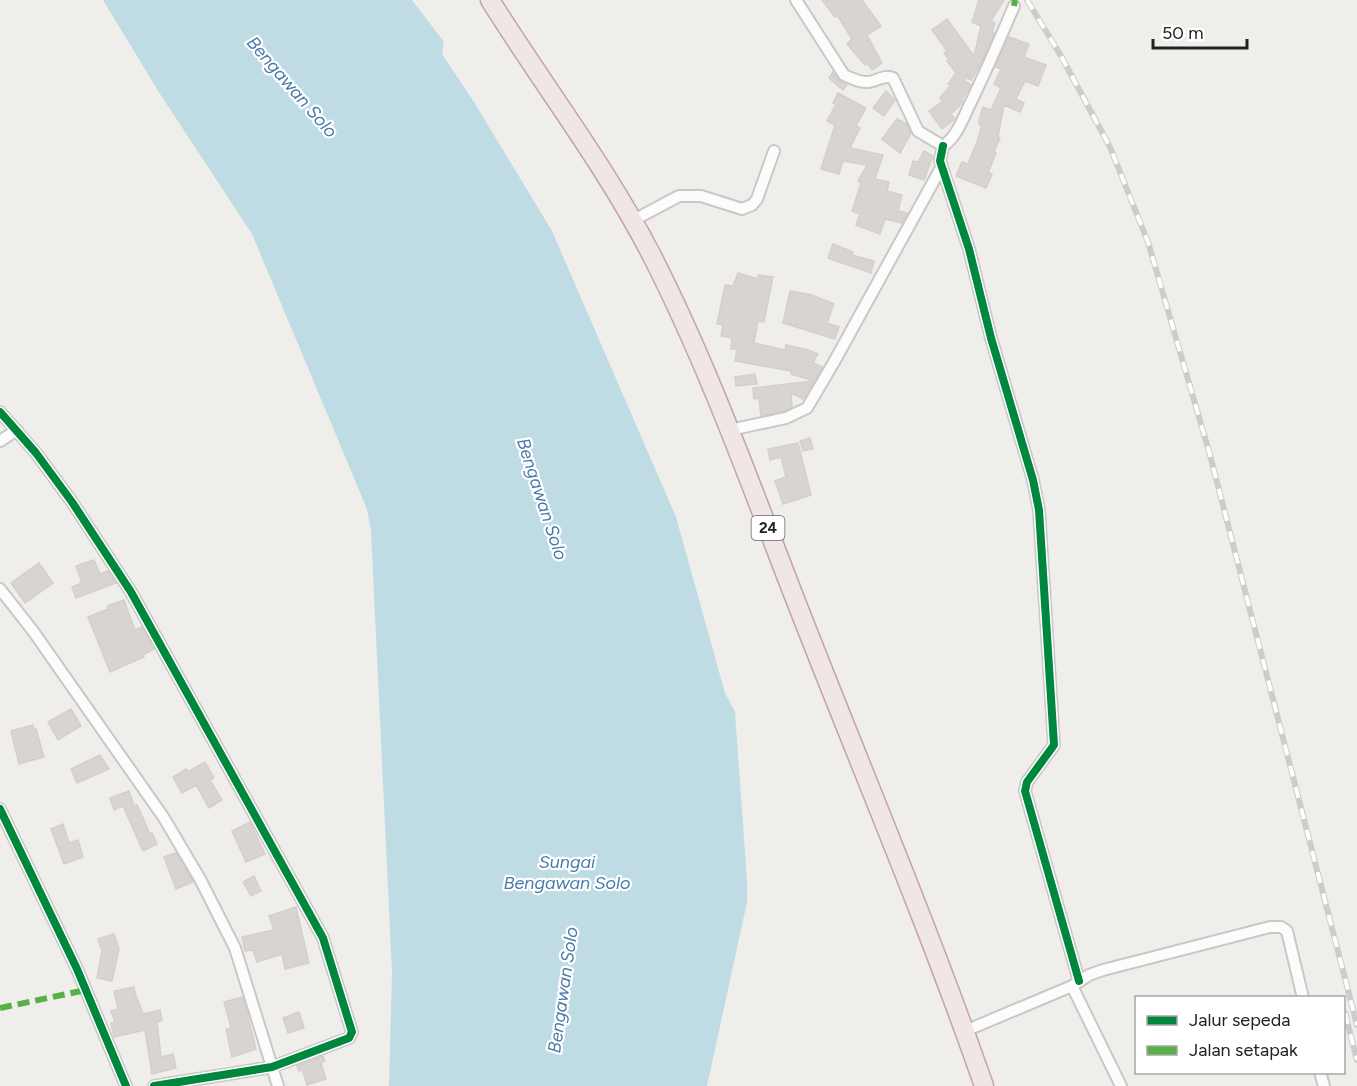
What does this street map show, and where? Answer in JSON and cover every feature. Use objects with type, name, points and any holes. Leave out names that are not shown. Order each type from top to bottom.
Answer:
[{"type":"highway","name":"24","points":[[490,0],[632,221],[667,287],[709,378],[920,911],[984,1086]]},
{"type":"street","points":[[796,0],[844,75],[853,80],[869,82],[885,76],[893,78],[918,131],[943,146]]},
{"type":"street","points":[[1014,6],[991,62],[950,142],[943,146],[940,158],[969,249],[994,349],[1033,480],[1039,510],[1054,745],[1027,782],[1025,791],[1076,983],[1121,1086]]},
{"type":"street","points":[[632,221],[679,196],[701,196],[742,209],[752,205],[757,199],[774,151]]},
{"type":"street","points":[[730,430],[786,418],[807,408],[942,166]]},
{"type":"street","points":[[0,412],[17,430],[72,502],[131,592],[322,938],[352,1035],[272,1067],[154,1086]]},
{"type":"street","points":[[0,441],[17,430]]},
{"type":"street","points":[[0,589],[33,631],[164,818],[200,879],[235,948],[278,1086]]},
{"type":"street","points":[[0,809],[77,969],[126,1086]]},
{"type":"street","points":[[965,1031],[1103,970],[1276,927],[1285,928],[1289,935],[1303,996]]},
{"type":"water","name":"Sungai Bengawan Solo","points":[[103,0],[412,0],[444,42],[442,54],[474,102],[552,231],[676,517],[725,693],[735,712],[747,902],[707,1086],[389,1086],[392,972],[371,531],[367,509],[252,234],[160,94]]},
{"type":"building","points":[[822,0],[862,0],[881,26],[867,35],[882,63],[872,70],[868,64],[865,65],[847,44],[852,39],[837,15],[835,17]]},
{"type":"building","points":[[979,0],[1004,0],[991,21],[995,23],[992,32],[994,33],[980,65],[971,80],[968,79],[969,75],[964,80],[971,85],[961,101],[963,102],[951,114],[955,119],[942,129],[929,111],[943,101],[940,98],[951,85],[948,84],[956,73],[947,61],[949,60],[944,53],[947,51],[932,30],[947,19],[974,56],[981,26],[972,22]]},
{"type":"building","points":[[1009,37],[1029,44],[1024,57],[1046,65],[1038,86],[1025,81],[1016,99],[1024,103],[1020,112],[1004,105],[998,137],[1000,138],[988,173],[992,174],[986,188],[956,176],[962,162],[968,164],[977,142],[982,125],[979,125],[979,120],[983,107],[991,110],[1001,88],[994,84],[1001,69],[996,67]]},
{"type":"building","points":[[833,72],[838,80],[847,85],[843,90],[829,78]]},
{"type":"building","points":[[886,91],[895,100],[884,116],[873,108]]},
{"type":"building","points":[[838,93],[866,108],[856,126],[860,128],[850,148],[883,155],[875,179],[889,182],[887,191],[902,195],[898,211],[907,213],[902,223],[885,219],[880,234],[856,225],[860,214],[852,211],[861,183],[858,181],[867,165],[843,161],[839,174],[821,169],[835,125],[827,121],[836,104],[833,103]]},
{"type":"building","points":[[897,119],[907,124],[911,133],[900,153],[882,139]]},
{"type":"building","points":[[924,151],[933,156],[924,180],[909,175],[913,161],[918,162]]},
{"type":"building","points":[[833,244],[853,252],[852,255],[874,261],[871,273],[828,258]]},
{"type":"building","points":[[738,273],[758,279],[758,275],[773,277],[764,322],[758,321],[754,343],[785,350],[786,345],[818,354],[813,363],[823,367],[814,381],[791,374],[791,371],[735,361],[737,349],[731,349],[732,338],[721,336],[723,325],[717,324],[725,285],[733,286]]},
{"type":"building","points":[[790,291],[812,295],[834,304],[827,323],[839,327],[835,339],[783,323]]},
{"type":"building","points":[[755,374],[757,384],[736,386],[735,377]]},
{"type":"building","points":[[814,381],[803,399],[791,393],[792,407],[761,416],[759,398],[754,399],[753,388]]},
{"type":"building","points":[[810,438],[813,449],[803,451],[800,441]]},
{"type":"building","points":[[798,443],[811,495],[783,504],[775,481],[786,477],[781,457],[770,460],[768,449]]},
{"type":"building","points":[[94,560],[100,574],[108,571],[116,583],[76,598],[72,587],[82,583],[76,566]]},
{"type":"building","points":[[39,563],[53,583],[25,603],[11,583]]},
{"type":"building","points":[[124,600],[135,630],[142,627],[154,649],[143,655],[144,657],[110,672],[88,617],[108,609],[107,606]]},
{"type":"building","points":[[71,709],[81,726],[58,740],[48,722]]},
{"type":"building","points":[[33,725],[44,757],[19,764],[11,731]]},
{"type":"building","points":[[100,755],[109,769],[77,783],[71,769]]},
{"type":"building","points":[[205,762],[214,778],[210,780],[222,800],[209,808],[196,785],[182,793],[173,777],[186,769],[188,772]]},
{"type":"building","points":[[129,791],[134,806],[137,805],[157,844],[143,851],[123,806],[114,810],[110,798]]},
{"type":"building","points":[[250,822],[265,854],[246,862],[232,831]]},
{"type":"building","points":[[63,824],[69,843],[78,840],[83,857],[64,864],[51,829]]},
{"type":"building","points":[[176,853],[193,882],[176,889],[164,857]]},
{"type":"building","points":[[254,876],[261,891],[251,896],[243,882]]},
{"type":"building","points":[[296,907],[309,963],[285,969],[282,954],[257,962],[253,950],[245,951],[242,937],[274,930],[269,916]]},
{"type":"building","points":[[114,934],[119,949],[112,981],[97,978],[102,951],[98,939]]},
{"type":"building","points":[[134,987],[143,1014],[160,1010],[162,1021],[157,1022],[161,1057],[173,1054],[176,1068],[152,1074],[145,1030],[114,1037],[111,1023],[115,1022],[111,1011],[118,1009],[114,991]]},
{"type":"building","points":[[243,997],[256,1049],[232,1057],[226,1029],[231,1028],[224,1002]]},
{"type":"building","points":[[299,1012],[304,1028],[288,1033],[283,1018]]},
{"type":"building","points":[[323,1056],[325,1061],[321,1063],[326,1079],[307,1085],[302,1069],[299,1071],[297,1066]]},
{"type":"railway","points":[[1027,0],[1061,56],[1110,147],[1148,242],[1210,455],[1357,1025]]},
{"type":"railway","points":[[1345,1013],[1357,1060]]},
{"type":"marked path","points":[[1014,6],[1015,0]]},
{"type":"marked path","points":[[0,1008],[86,990]]},
{"type":"cycle path","points":[[943,146],[940,161],[969,249],[991,338],[1033,480],[1039,510],[1054,745],[1027,782],[1025,791],[1079,981]]},
{"type":"cycle path","points":[[0,412],[36,453],[72,502],[131,592],[323,938],[352,1032],[349,1038],[272,1067],[154,1086]]},
{"type":"cycle path","points":[[0,809],[77,969],[126,1086]]},
{"type":"water label","name":"Bengawan Solo","points":[[292,87]]},
{"type":"water label","name":"Bengawan Solo","points":[[542,499]]},
{"type":"water label","name":"Bengawan Solo","points":[[563,990]]}]
